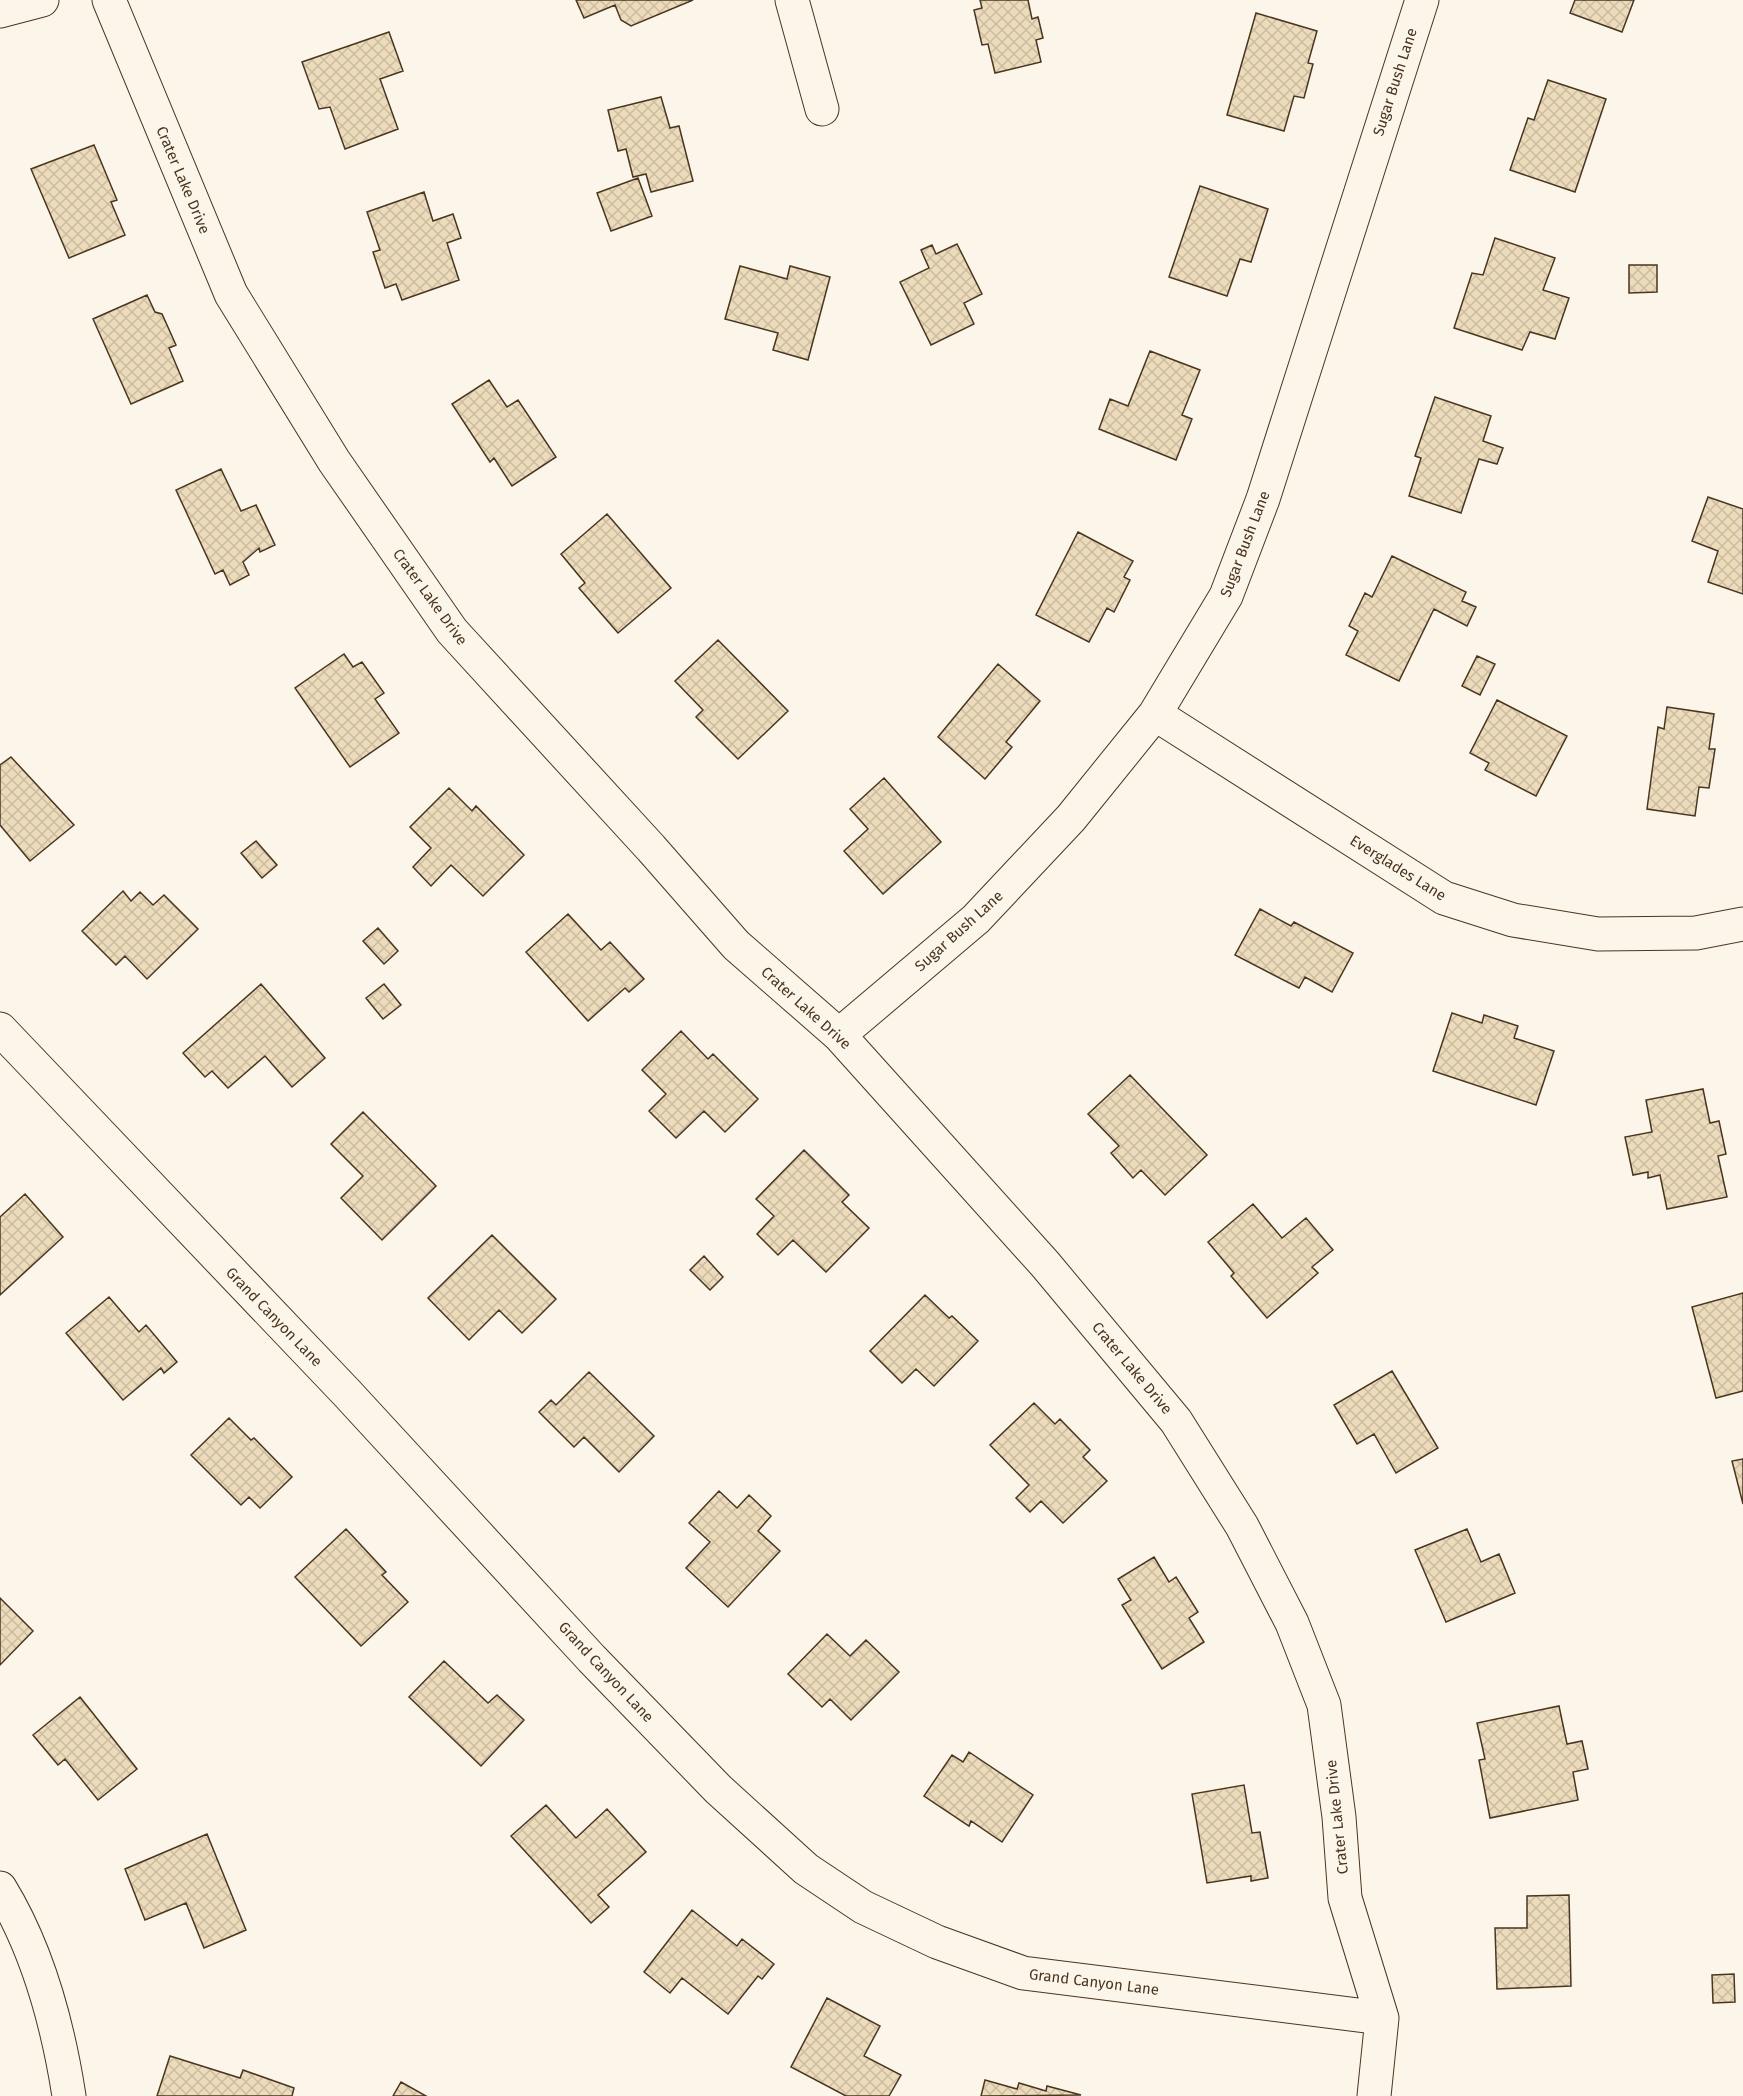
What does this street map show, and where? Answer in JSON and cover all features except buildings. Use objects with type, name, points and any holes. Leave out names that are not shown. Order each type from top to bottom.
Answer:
[{"type":"street","points":[[0,11],[42,0]]},
{"type":"street","name":"Crater Lake Drive","points":[[109,0],[231,294],[334,461],[452,631],[651,848],[736,945],[839,1035],[1045,1264],[1176,1421],[1242,1526],[1292,1623],[1324,1705],[1339,1817],[1346,1898],[1382,2018],[1374,2096]]},
{"type":"street","points":[[792,0],[822,109]]},
{"type":"street","name":"Sugar Bush Lane","points":[[839,1035],[976,920],[1071,818],[1155,714],[1226,596],[1263,499],[1422,0]]},
{"type":"street","name":"Everglades Lane","points":[[1155,714],[1444,898],[1513,920],[1598,934],[1696,933],[1743,924]]},
{"type":"street","name":"Grand Canyon Lane","points":[[0,1029],[346,1392],[592,1659],[717,1789],[806,1869],[863,1907],[937,1942],[1023,1973],[1382,2018]]},
{"type":"street","points":[[0,1888],[40,1975],[63,2054],[69,2096]]}]
